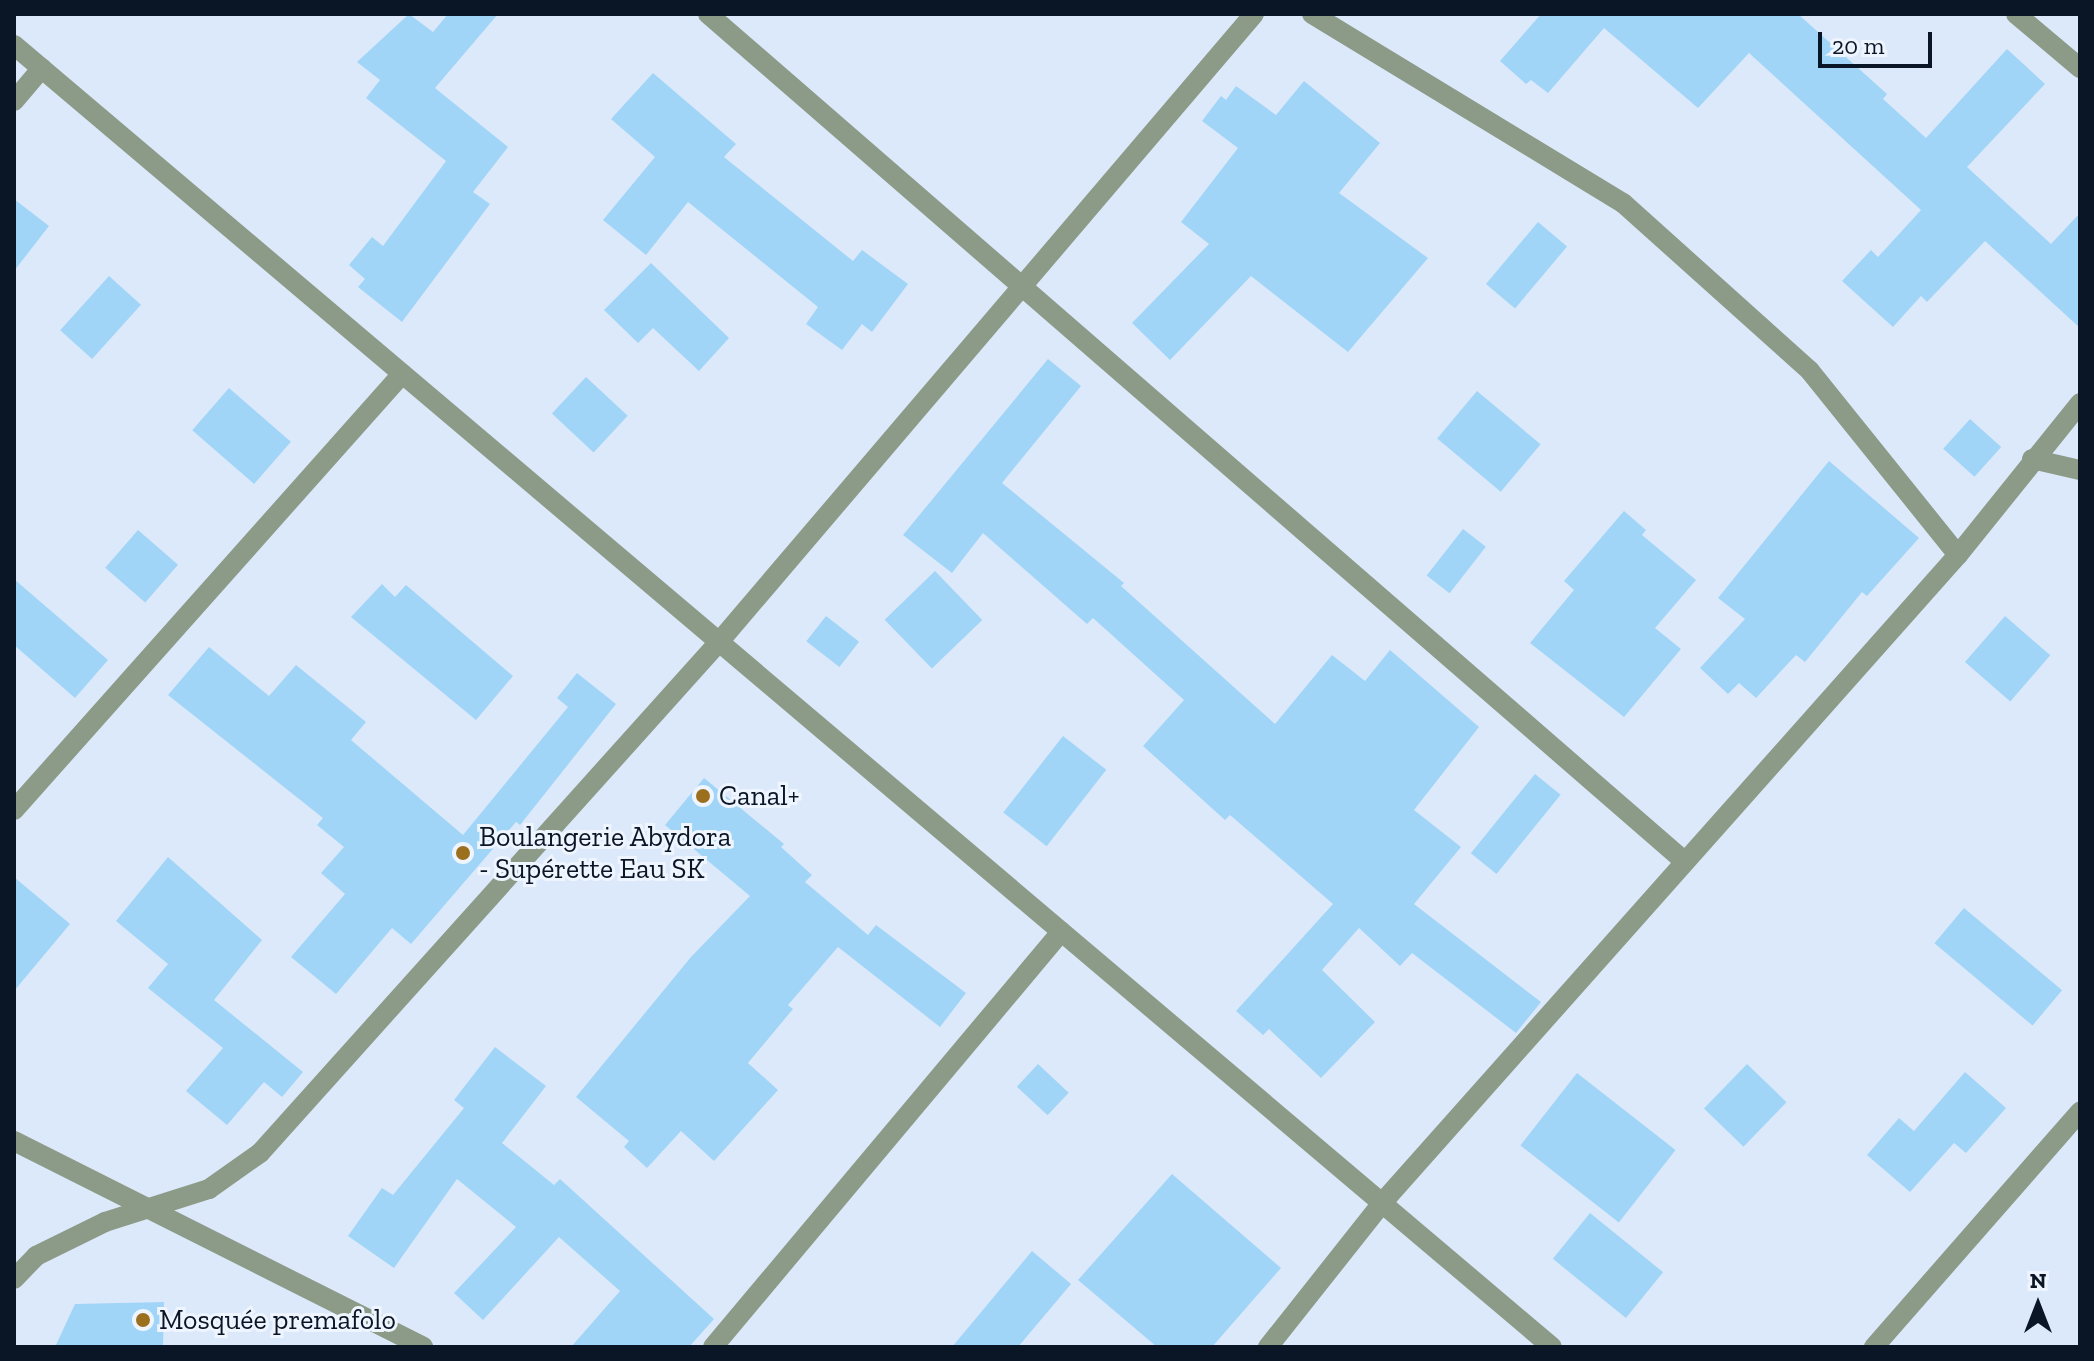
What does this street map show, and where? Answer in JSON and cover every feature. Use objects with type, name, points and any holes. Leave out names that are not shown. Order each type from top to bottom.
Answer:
[{"type":"street","points":[[708,14],[1683,860]]},
{"type":"street","points":[[14,1279],[36,1256],[105,1222],[151,1210],[209,1189],[260,1153],[719,642],[1254,14]]},
{"type":"street","points":[[1312,14],[1623,203],[1810,371],[1958,555]]},
{"type":"street","points":[[2016,14],[2080,68]]},
{"type":"street","points":[[14,45],[1552,1347]]},
{"type":"street","points":[[14,101],[42,68]]},
{"type":"street","points":[[14,810],[402,374]]},
{"type":"street","points":[[1268,1347],[1382,1203],[1683,860],[1958,555],[2080,403]]},
{"type":"street","points":[[2032,459],[2080,470]]},
{"type":"street","points":[[713,1347],[1061,932]]},
{"type":"street","points":[[1874,1347],[2080,1112]]},
{"type":"street","points":[[14,1141],[423,1347]]},
{"type":"building","points":[[409,14],[433,32],[448,14],[498,14],[435,88],[508,147],[473,192],[490,204],[402,322],[358,287],[365,279],[349,265],[372,237],[383,246],[446,161],[366,98],[380,80],[357,62]]},
{"type":"building","points":[[1541,14],[1798,14],[1887,94],[1883,99],[1926,138],[2007,49],[2045,84],[1967,167],[2051,244],[2080,213],[2080,328],[1985,241],[1927,302],[1921,296],[1893,327],[1842,281],[1871,250],[1878,257],[1921,210],[1749,53],[1698,108],[1604,28],[1548,93],[1531,80],[1526,84],[1500,61]]},
{"type":"building","points":[[653,73],[736,144],[724,157],[853,261],[862,250],[908,284],[872,332],[862,324],[842,350],[806,324],[818,307],[688,202],[646,255],[603,220],[655,157],[611,119]]},
{"type":"building","points":[[1304,81],[1380,143],[1339,193],[1428,258],[1348,352],[1251,276],[1170,360],[1132,323],[1209,244],[1181,222],[1238,148],[1202,121],[1221,96],[1226,100],[1236,86],[1276,115]]},
{"type":"building","points":[[14,199],[49,226],[14,271]]},
{"type":"building","points":[[1538,222],[1567,246],[1515,308],[1486,284]]},
{"type":"building","points":[[651,263],[729,338],[699,371],[653,328],[638,343],[604,310]]},
{"type":"building","points":[[109,276],[141,305],[92,359],[60,330]]},
{"type":"building","points":[[1048,359],[1081,386],[1002,483],[1124,583],[1121,586],[1275,724],[1332,655],[1365,681],[1390,650],[1479,727],[1414,810],[1461,847],[1414,904],[1541,1002],[1516,1033],[1412,953],[1400,966],[1359,928],[1322,970],[1375,1022],[1321,1078],[1269,1029],[1263,1035],[1236,1011],[1333,904],[1230,815],[1225,820],[1143,746],[1184,700],[1093,618],[1087,624],[983,533],[952,573],[903,535]]},
{"type":"building","points":[[586,377],[628,416],[594,452],[552,414]]},
{"type":"building","points":[[229,388],[291,442],[254,484],[192,430]]},
{"type":"building","points":[[1477,391],[1541,444],[1501,492],[1437,438]]},
{"type":"building","points":[[1970,419],[2001,447],[1974,477],[1943,449]]},
{"type":"building","points":[[1829,461],[1919,538],[1867,596],[1862,592],[1805,662],[1796,655],[1756,698],[1739,683],[1728,694],[1700,668],[1745,619],[1718,598]]},
{"type":"building","points":[[1624,511],[1646,530],[1642,535],[1696,580],[1655,628],[1681,649],[1624,717],[1530,643],[1574,590],[1564,581]]},
{"type":"building","points":[[1463,529],[1486,547],[1450,593],[1427,575]]},
{"type":"building","points":[[138,530],[178,565],[145,603],[105,568]]},
{"type":"building","points":[[935,571],[982,620],[932,669],[885,620]]},
{"type":"building","points":[[14,579],[108,660],[75,698],[14,645]]},
{"type":"building","points":[[382,584],[395,597],[406,585],[513,676],[476,720],[351,617]]},
{"type":"building","points":[[826,616],[859,642],[839,667],[806,641]]},
{"type":"building","points":[[2005,616],[2050,655],[2010,701],[1965,662]]},
{"type":"building","points":[[209,647],[269,696],[296,665],[366,722],[351,740],[463,835],[568,707],[557,698],[577,673],[616,704],[520,825],[516,822],[411,944],[392,928],[336,994],[291,957],[345,894],[321,873],[344,847],[317,825],[323,818],[168,695]]},
{"type":"building","points":[[1063,736],[1106,770],[1047,846],[1003,812]]},
{"type":"building","points":[[1535,774],[1561,795],[1496,874],[1471,853]]},
{"type":"building","points":[[704,778],[784,844],[781,847],[812,875],[805,882],[868,935],[876,925],[966,993],[940,1027],[838,947],[788,1005],[793,1009],[748,1063],[778,1090],[714,1161],[681,1131],[647,1168],[624,1147],[629,1141],[576,1097],[691,957],[750,896],[665,825]]},
{"type":"building","points":[[168,857],[262,940],[214,1000],[303,1072],[282,1097],[264,1082],[227,1125],[186,1091],[223,1048],[148,988],[168,964],[116,921]]},
{"type":"building","points":[[14,877],[70,924],[14,991]]},
{"type":"building","points":[[1964,908],[2062,990],[2032,1026],[1934,943]]},
{"type":"building","points":[[495,1047],[546,1086],[502,1143],[554,1185],[560,1179],[714,1319],[689,1347],[571,1347],[620,1291],[559,1237],[483,1320],[454,1293],[516,1227],[457,1179],[394,1268],[348,1236],[382,1188],[393,1195],[464,1108],[454,1100]]},
{"type":"building","points":[[1038,1064],[1069,1093],[1048,1115],[1017,1087]]},
{"type":"building","points":[[1747,1064],[1787,1102],[1743,1147],[1704,1109]]},
{"type":"building","points":[[1965,1072],[2006,1108],[1966,1153],[1954,1143],[1910,1192],[1867,1155],[1899,1118],[1914,1131]]},
{"type":"building","points":[[1577,1073],[1676,1150],[1619,1222],[1520,1145]]},
{"type":"building","points":[[1172,1174],[1281,1268],[1212,1347],[1157,1347],[1078,1280]]},
{"type":"building","points":[[1590,1213],[1663,1272],[1626,1318],[1553,1259]]},
{"type":"building","points":[[1032,1251],[1071,1284],[1018,1347],[952,1347]]},
{"type":"building","points":[[164,1302],[163,1347],[55,1347],[75,1304]]},
{"type":"place","name":"Canal+","points":[[703,796]]},
{"type":"place","name":"Boulangerie Abydora - Supérette Eau SK","points":[[463,853]]},
{"type":"place","name":"Mosquée premafolo","points":[[143,1320]]}]
